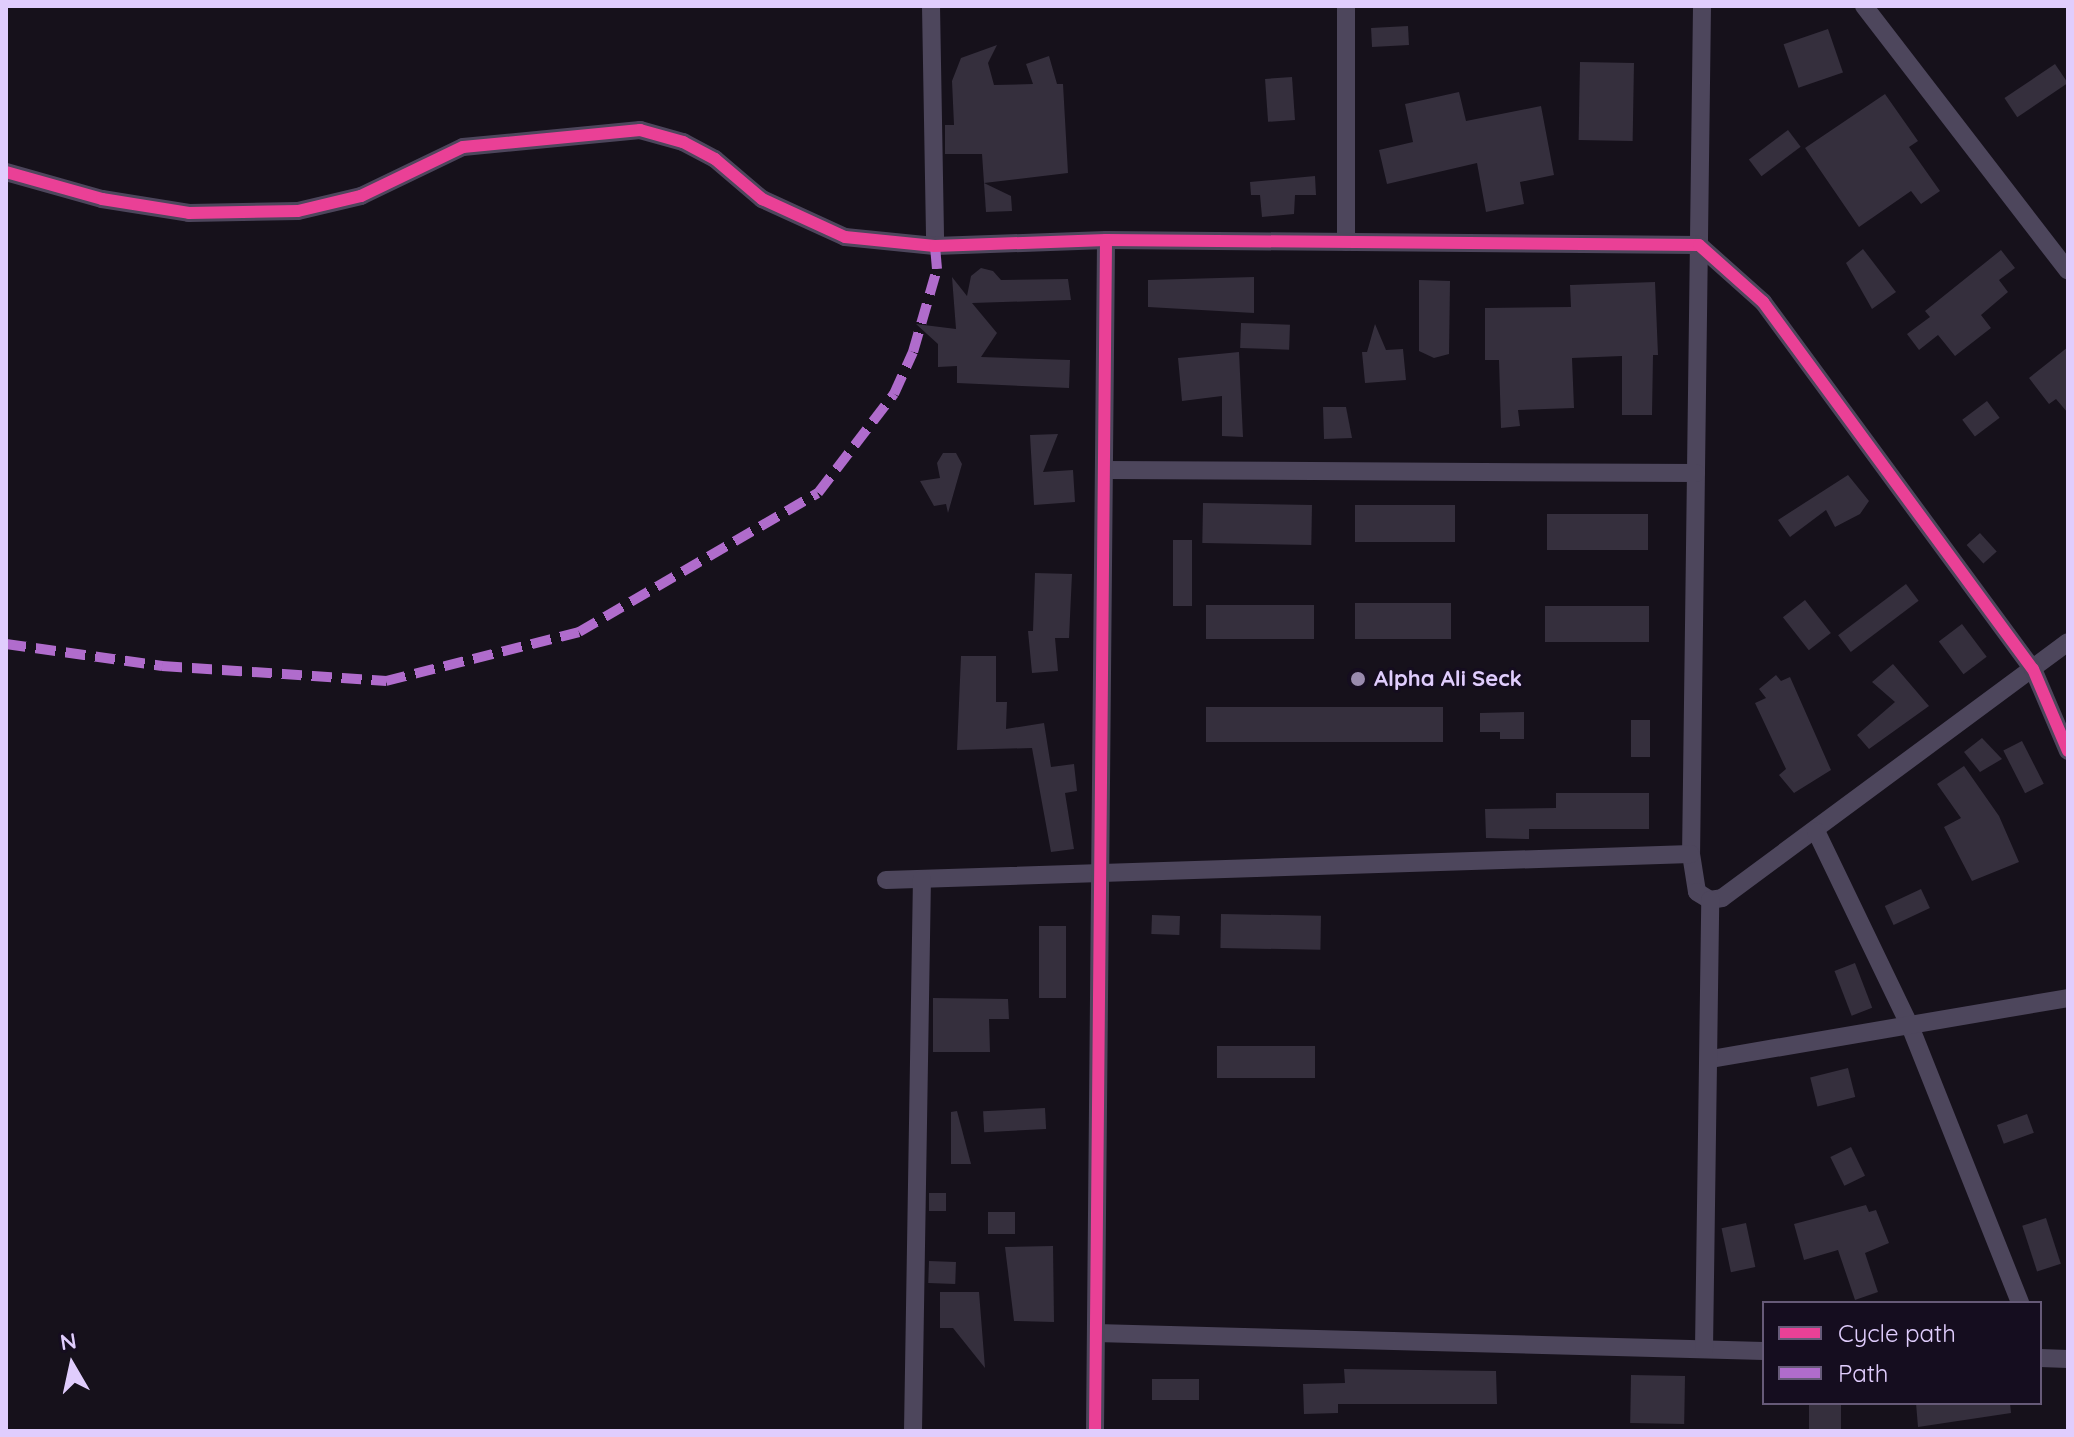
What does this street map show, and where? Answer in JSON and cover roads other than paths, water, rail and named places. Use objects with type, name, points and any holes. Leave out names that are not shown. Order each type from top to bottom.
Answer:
[{"type":"street","points":[[931,6],[935,246]]},
{"type":"street","points":[[1346,6],[1346,242]]},
{"type":"street","points":[[1702,6],[1691,854],[1697,892],[1710,900],[1722,898],[2068,642]]},
{"type":"street","points":[[1864,6],[2068,271]]},
{"type":"street","points":[[6,172],[102,199],[189,213],[298,211],[361,196],[463,147],[640,130],[683,142],[715,159],[762,199],[845,237],[935,246],[1106,240],[1699,245],[1763,302],[2033,669],[2068,751]]},
{"type":"street","points":[[1095,1431],[1106,240]]},
{"type":"street","points":[[1104,470],[1696,473]]},
{"type":"street","points":[[1816,831],[1910,1026],[2019,1301]]},
{"type":"street","points":[[886,880],[1691,854]]},
{"type":"street","points":[[913,1431],[922,879]]},
{"type":"street","points":[[1704,1349],[1711,1059],[1710,900]]},
{"type":"street","points":[[1711,1059],[2068,998]]},
{"type":"street","points":[[1096,1333],[1762,1351]]},
{"type":"street","points":[[2042,1357],[2068,1359]]},
{"type":"place","name":"Alpha Ali Seck","points":[[1358,679]]}]
